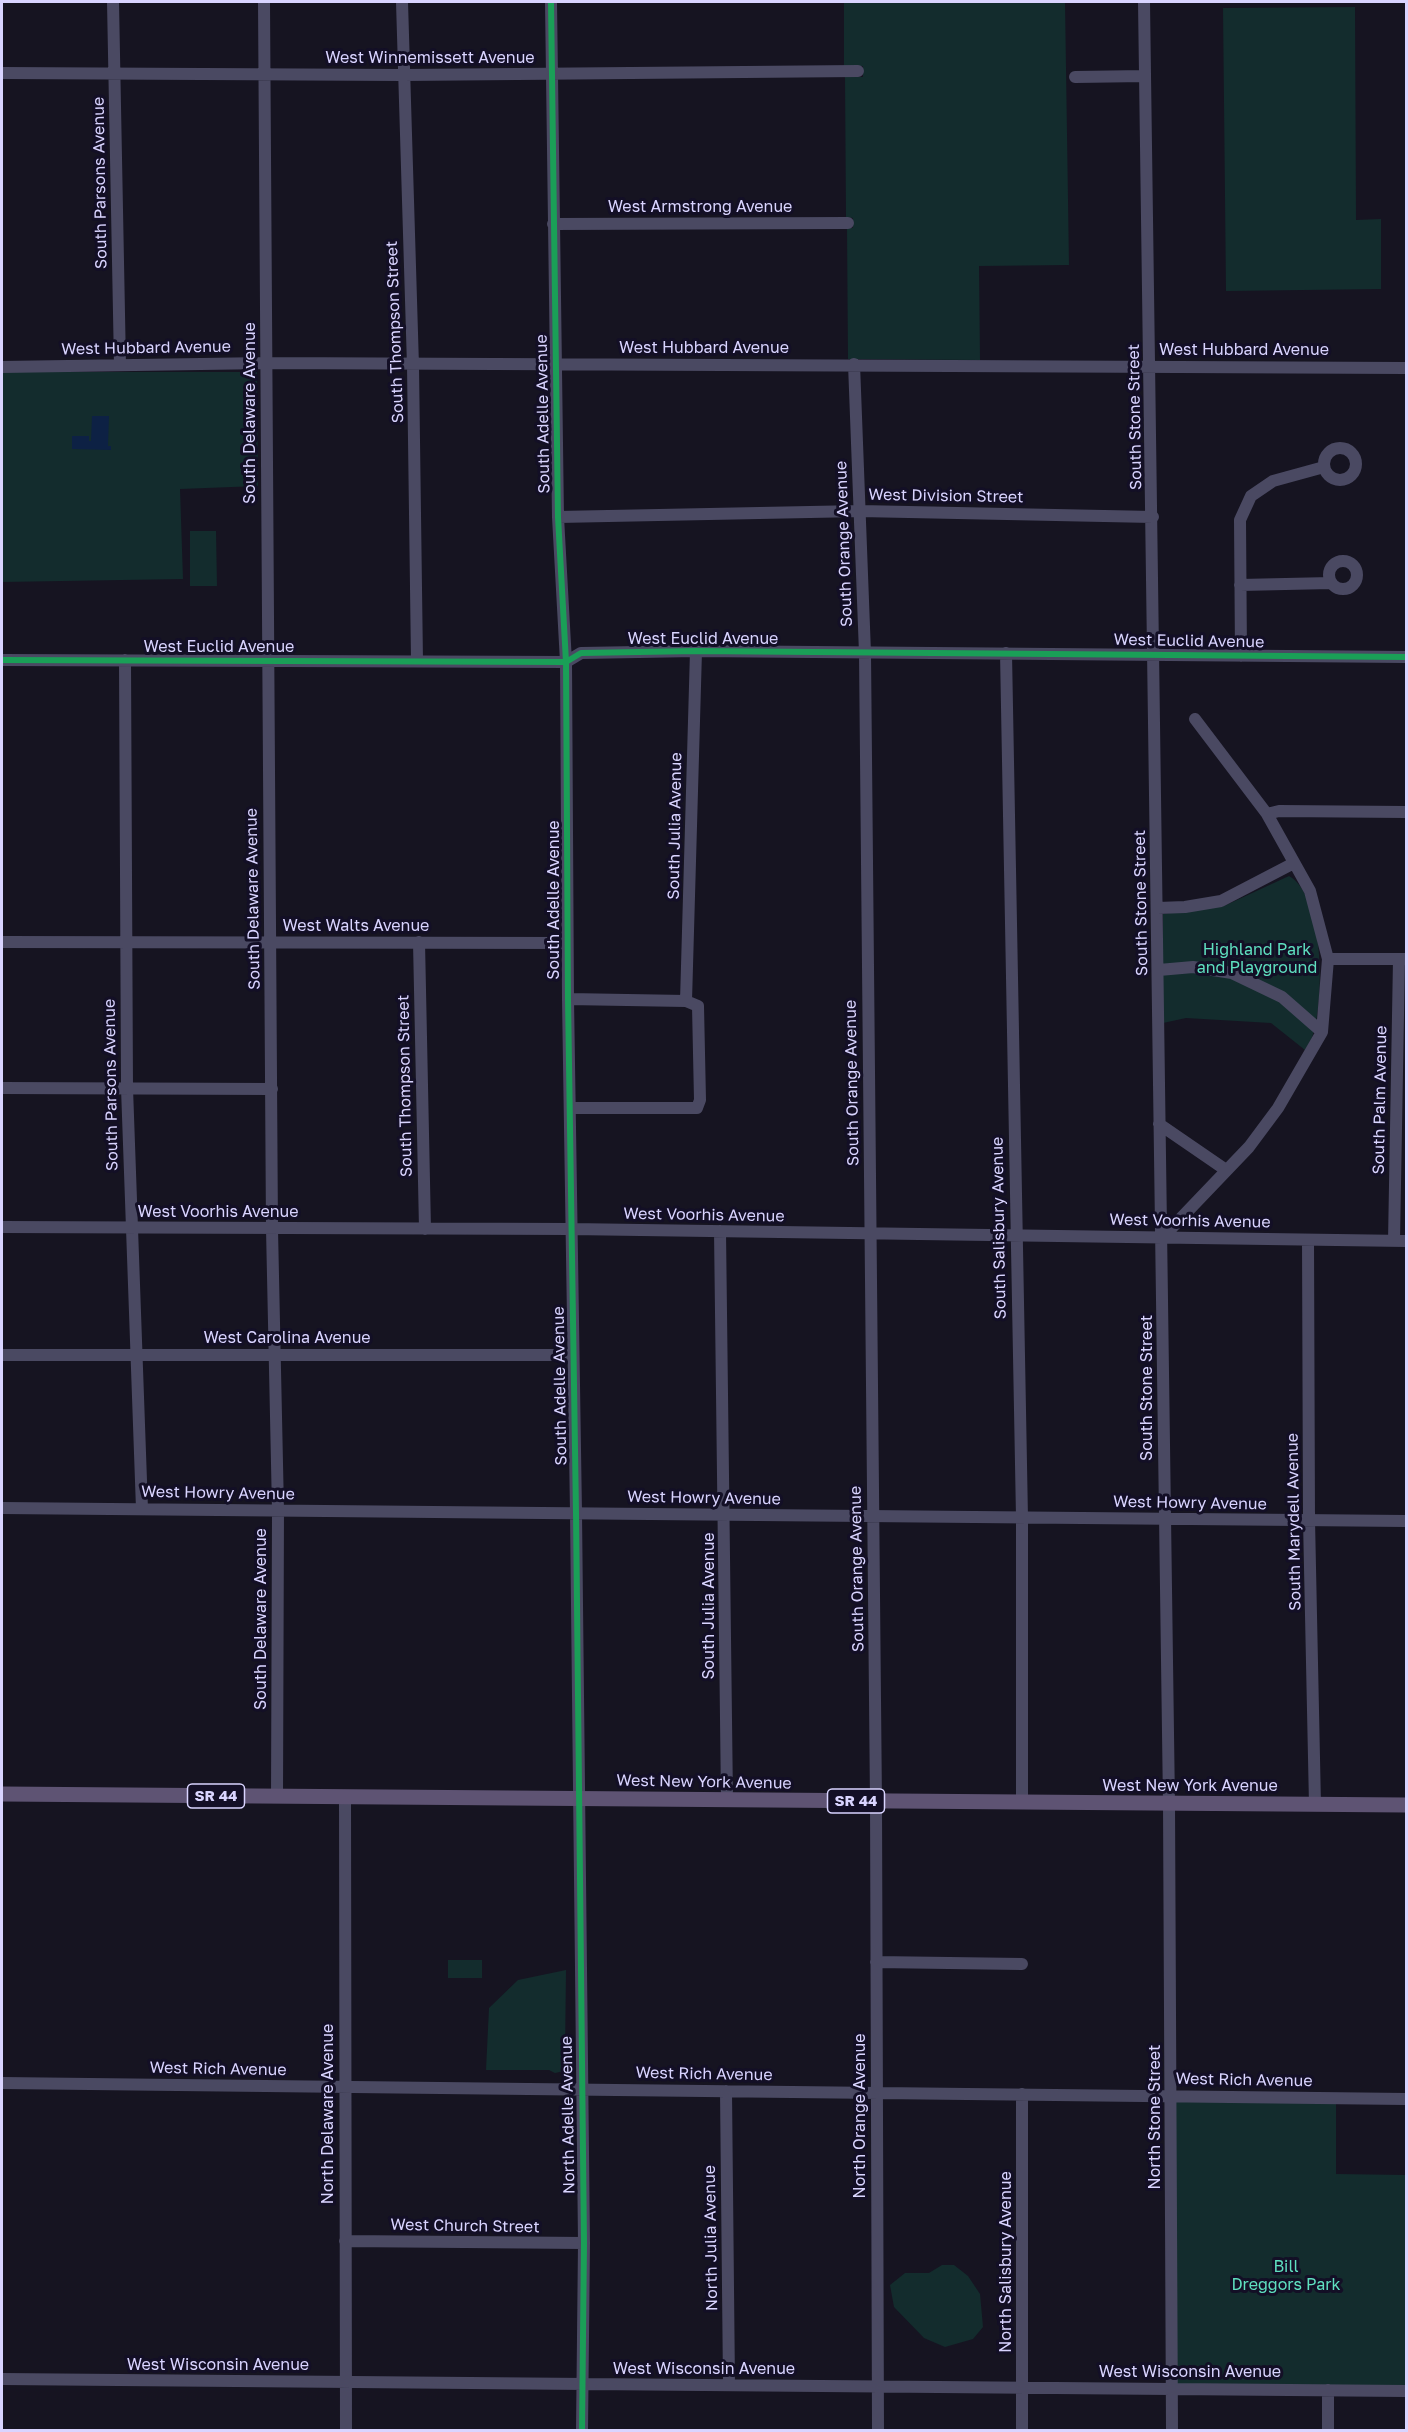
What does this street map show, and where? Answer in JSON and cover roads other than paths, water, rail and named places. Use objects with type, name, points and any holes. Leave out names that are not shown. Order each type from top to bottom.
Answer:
[{"type":"main road","name":"West New York Avenue","points":[[2,1794],[1407,1805]]},
{"type":"street","name":"South Parsons Avenue","points":[[113,2],[120,365]]},
{"type":"street","name":"South Delaware Avenue","points":[[264,2],[272,1229],[278,1510],[277,1797]]},
{"type":"street","name":"South Thompson Street","points":[[402,2],[413,366],[417,661]]},
{"type":"street","name":"South Adelle Avenue","points":[[550,2],[558,517],[566,662],[567,943],[579,1798]]},
{"type":"street","name":"South Stone Street","points":[[1144,2],[1153,518],[1152,654],[1159,970],[1169,1803]]},
{"type":"street","name":"West Winnemissett Avenue","points":[[2,74],[403,75],[858,71]]},
{"type":"street","points":[[1075,77],[1145,76]]},
{"type":"street","name":"West Armstrong Avenue","points":[[553,224],[848,223]]},
{"type":"street","name":"West Hubbard Avenue","points":[[2,367],[267,363],[413,366],[854,364],[1407,368]]},
{"type":"street","name":"South Orange Avenue","points":[[854,364],[865,653],[876,1801]]},
{"type":"street","points":[[1241,656],[1240,520],[1251,496],[1273,481],[1324,467]]},
{"type":"street","name":"West Division Street","points":[[558,517],[860,511],[1153,518]]},
{"type":"street","points":[[1240,585],[1331,583]]},
{"type":"street","name":"West Euclid Avenue","points":[[2,660],[566,662],[581,653],[696,651],[1407,657]]},
{"type":"street","name":"South Julia Avenue","points":[[686,1000],[696,651]]},
{"type":"street","name":"South Salisbury Avenue","points":[[1006,653],[1022,1518],[1022,1803]]},
{"type":"street","name":"South Parsons Avenue","points":[[125,660],[124,942],[130,1228],[142,1509]]},
{"type":"street","points":[[1162,1238],[1249,1147],[1278,1108],[1322,1032],[1328,959],[1310,891],[1267,814],[1195,719]]},
{"type":"street","points":[[1267,814],[1279,811],[1407,812]]},
{"type":"street","points":[[1158,908],[1185,907],[1221,901],[1294,863]]},
{"type":"street","name":"West Walts Avenue","points":[[2,942],[567,943]]},
{"type":"street","name":"South Thompson Street","points":[[419,942],[425,1229]]},
{"type":"street","points":[[1328,959],[1403,959]]},
{"type":"street","name":"South Palm Avenue","points":[[1400,1241],[1403,959]]},
{"type":"street","points":[[1159,970],[1193,967],[1232,973],[1282,997],[1322,1032]]},
{"type":"street","points":[[568,999],[686,1000],[698,1006],[700,1100],[697,1108],[570,1108]]},
{"type":"street","points":[[2,1088],[272,1089]]},
{"type":"street","points":[[1160,1124],[1226,1170]]},
{"type":"street","name":"West Voorhis Avenue","points":[[2,1227],[571,1229],[1400,1241]]},
{"type":"street","name":"South Julia Avenue","points":[[720,1231],[727,1800]]},
{"type":"street","name":"South Marydell Avenue","points":[[1308,1240],[1309,1520],[1315,1805]]},
{"type":"street","name":"West Carolina Avenue","points":[[2,1355],[573,1355]]},
{"type":"street","name":"West Howry Avenue","points":[[2,1508],[1407,1521]]},
{"type":"street","name":"North Delaware Avenue","points":[[345,1797],[346,2430]]},
{"type":"street","name":"North Adelle Avenue","points":[[579,1798],[584,2243],[582,2430]]},
{"type":"street","name":"North Orange Avenue","points":[[876,1801],[878,2430]]},
{"type":"street","name":"North Stone Street","points":[[1169,1803],[1172,2430]]},
{"type":"street","points":[[876,1962],[1022,1964]]},
{"type":"street","name":"West Rich Avenue","points":[[2,2083],[1407,2098]]},
{"type":"street","name":"North Julia Avenue","points":[[726,2091],[729,2385]]},
{"type":"street","name":"North Salisbury Avenue","points":[[1022,2094],[1022,2430]]},
{"type":"street","name":"West Church Street","points":[[345,2241],[584,2243]]},
{"type":"street","name":"West Wisconsin Avenue","points":[[2,2379],[1407,2391]]},
{"type":"street","points":[[1328,2390],[1328,2430]]},
{"type":"water","points":[[92,416],[109,416],[108,446],[111,446],[111,450],[72,449],[72,436],[89,436],[89,441],[91,441]]},
{"type":"park label","name":"Highland Park and Playground","points":[[1257,959]]},
{"type":"park label","name":"Bill Dreggors Park","points":[[1286,2276]]}]
